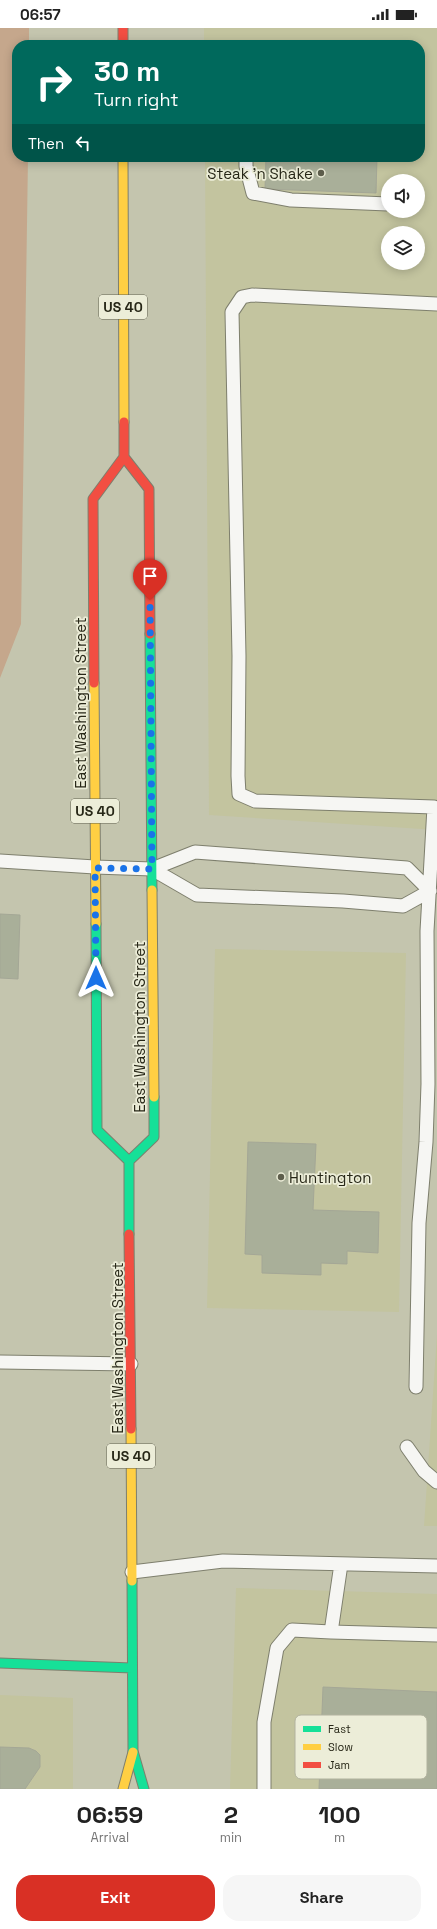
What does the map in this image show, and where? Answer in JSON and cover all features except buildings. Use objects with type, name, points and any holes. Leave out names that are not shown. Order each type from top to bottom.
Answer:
[{"type":"main road","points":[[123,28],[123,40]]},
{"type":"main road","name":"US 40","points":[[123,162],[124,458]]},
{"type":"main road","name":"East Washington Street","points":[[123,1789],[133,1751],[129,1161],[97,1130],[93,499],[124,458],[149,489],[154,1137],[129,1161]]},
{"type":"main road","points":[[0,1662],[132,1668]]},
{"type":"main road","name":"East Washington Street","points":[[133,1751],[144,1789]]},
{"type":"lane","points":[[246,162],[253,193],[291,200],[381,204]]},
{"type":"lane","points":[[416,1387],[419,1223],[426,1142],[428,1078],[428,931],[434,807],[255,801],[239,794],[239,656],[232,312],[242,298],[252,295],[437,304]]},
{"type":"lane","points":[[0,861],[95,868],[152,869],[194,852],[407,868],[430,891]]},
{"type":"lane","points":[[152,869],[197,895],[343,901],[403,906],[430,891]]},
{"type":"lane","points":[[0,1362],[131,1364]]},
{"type":"lane","points":[[407,1447],[424,1471],[437,1482]]},
{"type":"lane","points":[[132,1572],[223,1561],[437,1566]]},
{"type":"lane","points":[[331,1632],[341,1564]]},
{"type":"lane","points":[[264,1789],[264,1722],[277,1648],[292,1630],[437,1635]]},
{"type":"shaded area","points":[[0,28],[29,28],[29,40],[12,40],[12,162],[28,162],[21,624],[0,678]]},
{"type":"shaded area","points":[[204,28],[437,28],[437,830],[209,815],[205,162],[425,162],[425,40],[204,40]]},
{"type":"shaded area","points":[[215,949],[406,953],[399,1312],[207,1308]]},
{"type":"shaded area","points":[[437,1335],[437,1526],[424,1526]]},
{"type":"shaded area","points":[[236,1588],[437,1594],[437,1789],[230,1789]]},
{"type":"shaded area","points":[[0,1695],[73,1698],[73,1789],[0,1789]]},
{"type":"traffic: fast","points":[[150,634],[152,890]]},
{"type":"traffic: fast","points":[[96,924],[97,1130],[129,1161],[129,1234]]},
{"type":"traffic: fast","points":[[129,1161],[154,1137],[154,1097]]},
{"type":"traffic: fast","points":[[132,1581],[133,1751],[144,1789]]},
{"type":"traffic: fast","points":[[0,1663],[132,1668]]},
{"type":"traffic: slow","points":[[123,162],[124,422]]},
{"type":"traffic: slow","points":[[94,683],[96,924]]},
{"type":"traffic: slow","points":[[152,890],[154,1097]]},
{"type":"traffic: slow","points":[[131,1429],[132,1581]]},
{"type":"traffic: slow","points":[[123,1789],[133,1752]]},
{"type":"traffic: jam","points":[[123,28],[123,40]]},
{"type":"traffic: jam","points":[[94,683],[93,499],[124,457],[124,422]]},
{"type":"traffic: jam","points":[[124,457],[149,489],[150,634]]},
{"type":"traffic: jam","points":[[129,1234],[131,1429]]},
{"type":"place","name":"Steak 'n Shake","points":[[321,173]]},
{"type":"place","name":"Huntington","points":[[281,1177]]},
{"type":"route","points":[[96,978],[95,868],[152,869],[150,600]]}]
